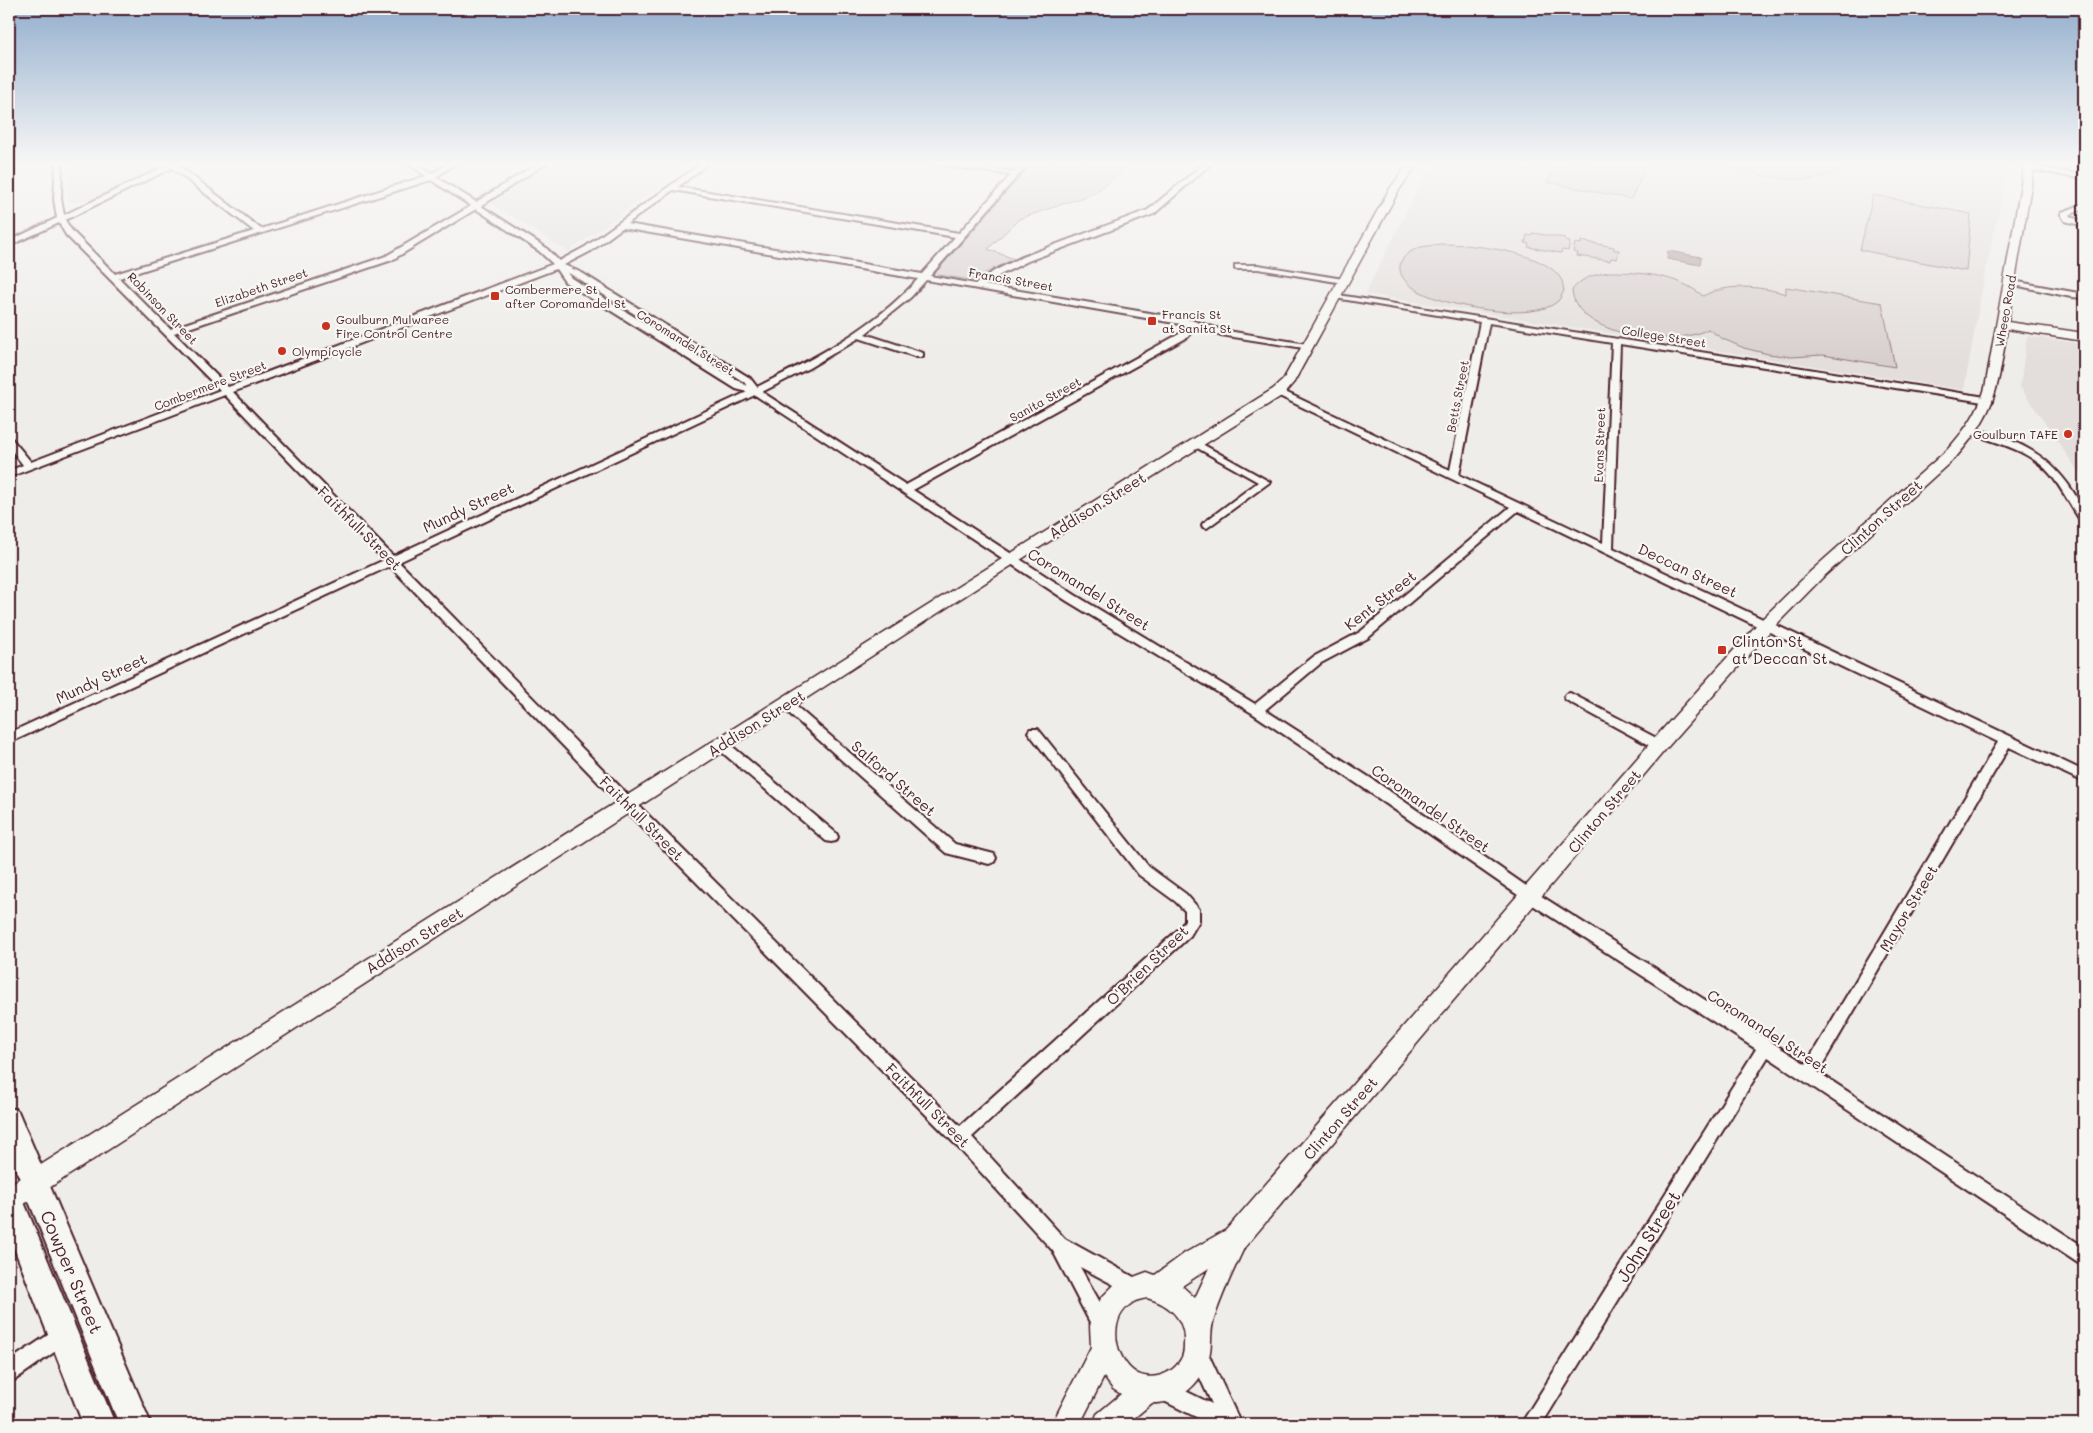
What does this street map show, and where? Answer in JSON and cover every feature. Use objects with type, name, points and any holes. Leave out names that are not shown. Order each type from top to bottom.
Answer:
[{"type":"main road","name":"Cowper Street","points":[[9,1120],[135,1424]]},
{"type":"main road","name":"Cowper Street","points":[[9,1199],[99,1424]]},
{"type":"street","points":[[9,244],[40,229]]},
{"type":"street","name":"Robinson Street","points":[[65,229],[226,392]]},
{"type":"street","points":[[256,229],[260,232]]},
{"type":"street","points":[[114,277],[270,229]]},
{"type":"street","name":"Elizabeth Street","points":[[168,332],[389,258],[406,250],[439,229]]},
{"type":"street","points":[[512,229],[542,249],[558,266]]},
{"type":"street","name":"Combermere Street","points":[[9,474],[558,266],[588,249],[616,229]]},
{"type":"street","name":"Francis Street","points":[[644,229],[978,286],[1307,347]]},
{"type":"street","points":[[918,229],[961,236]]},
{"type":"street","name":"Mundy Street","points":[[9,738],[816,361],[860,335],[888,314],[967,229]]},
{"type":"street","points":[[978,286],[998,272],[1024,259],[1105,229]]},
{"type":"street","name":"Addison Street","points":[[9,1199],[1012,559],[1278,392],[1286,385],[1372,229]]},
{"type":"street","name":"Wheeo Road","points":[[1989,400],[2019,229]]},
{"type":"street","name":"Coromandel Street","points":[[558,266],[579,274],[747,380],[755,391]]},
{"type":"street","name":"Coromandel Street","points":[[558,266],[568,280],[605,304],[739,387],[755,391],[1071,598],[1256,710],[1367,783],[1530,896],[1766,1047],[2084,1257]]},
{"type":"street","points":[[1238,267],[1258,267],[1343,281]]},
{"type":"street","points":[[2010,282],[2084,296]]},
{"type":"street","name":"College Street","points":[[1335,296],[1989,400]]},
{"type":"street","points":[[605,304],[618,299]]},
{"type":"street","name":"Betts Street","points":[[1454,476],[1484,320]]},
{"type":"street","name":"Sanita Street","points":[[905,490],[1185,335],[1191,324]]},
{"type":"street","points":[[648,331],[660,325]]},
{"type":"street","points":[[2002,325],[2084,337]]},
{"type":"street","points":[[860,335],[920,355]]},
{"type":"street","name":"Evans Street","points":[[1608,550],[1616,341]]},
{"type":"street","points":[[693,358],[704,353]]},
{"type":"street","name":"Faithfull Street","points":[[226,392],[628,804],[960,1137],[1059,1245],[1103,1338]]},
{"type":"street","name":"Deccan Street","points":[[1278,392],[2084,777]]},
{"type":"street","name":"Clinton Street","points":[[1197,1341],[1208,1297],[1235,1239],[1659,745],[1766,625],[1830,563],[1952,453],[1972,431],[1989,400]]},
{"type":"street","points":[[1972,431],[2023,450],[2041,460],[2054,473],[2084,518]]},
{"type":"street","points":[[9,441],[29,467]]},
{"type":"street","points":[[1195,443],[1265,482],[1207,525]]},
{"type":"street","name":"Kent Street","points":[[1256,710],[1317,660],[1364,635],[1518,506]]},
{"type":"street","points":[[1570,697],[1659,745]]},
{"type":"street","name":"Salford Street","points":[[786,704],[951,849],[989,858]]},
{"type":"street","name":"O'Brien Street","points":[[960,1137],[1185,932],[1192,921],[1192,909],[1181,898],[1144,871],[1034,732]]},
{"type":"street","name":"Mayor Street","points":[[1808,1075],[2006,740]]},
{"type":"street","points":[[722,744],[831,837]]},
{"type":"street","name":"John Street","points":[[1531,1424],[1766,1047]]},
{"type":"street","name":"Clinton Street","points":[[1147,1287],[1235,1239]]},
{"type":"street","name":"Faithfull Street","points":[[1059,1245],[1147,1287]]},
{"type":"street","points":[[1066,1424],[1103,1338],[1107,1313],[1123,1293],[1147,1287],[1172,1292],[1184,1302],[1192,1315],[1197,1341],[1230,1424]]},
{"type":"street","points":[[9,1372],[63,1334]]},
{"type":"street","points":[[1103,1338],[1110,1364],[1132,1386],[1154,1390],[1230,1424]]},
{"type":"street","points":[[1107,1424],[1154,1390],[1174,1385],[1185,1377],[1193,1365],[1197,1341]]},
{"type":"shaded area","points":[[532,229],[600,229],[568,252]]},
{"type":"shaded area","points":[[974,229],[1009,229],[988,249],[1014,259],[971,280],[938,275],[936,272]]},
{"type":"shaded area","points":[[1398,229],[1995,229],[1984,278],[1964,390],[1365,294]]},
{"type":"shaded area","points":[[1865,229],[1970,229],[1966,271],[1860,250]]},
{"type":"shaded area","points":[[1533,233],[1565,238],[1565,241],[1570,242],[1568,251],[1562,250],[1561,253],[1528,247],[1529,244],[1525,243],[1527,235],[1532,236]]},
{"type":"shaded area","points":[[1581,241],[1614,247],[1614,250],[1619,250],[1617,259],[1611,258],[1610,261],[1577,256],[1578,253],[1573,252],[1575,243],[1581,244]]},
{"type":"shaded area","points":[[1440,244],[1506,251],[1540,262],[1552,269],[1562,280],[1564,291],[1558,301],[1546,308],[1510,312],[1467,307],[1430,296],[1409,285],[1401,273],[1400,267],[1402,261],[1412,251],[1421,247]]},
{"type":"shaded area","points":[[1668,251],[1701,257],[1700,265],[1667,259]]},
{"type":"shaded area","points":[[1609,272],[1646,274],[1671,279],[1682,283],[1703,296],[1722,289],[1744,287],[1786,294],[1786,287],[1882,303],[1895,367],[1823,355],[1792,357],[1768,354],[1744,348],[1723,339],[1708,329],[1693,335],[1673,338],[1629,334],[1608,328],[1590,319],[1577,306],[1572,290],[1584,279]]},
{"type":"shaded area","name":"Goulburn TAFE","points":[[2027,336],[2084,344],[2084,480],[2020,387]]},
{"type":"place","name":"Combermere St after Coromandel St","points":[[495,296]]},
{"type":"place","name":"Francis St at Sanita St","points":[[1152,321]]},
{"type":"place","name":"Goulburn Mulwaree Fire Control Centre","points":[[326,326]]},
{"type":"place","name":"Olympicycle","points":[[282,351]]},
{"type":"place","name":"Goulburn TAFE","points":[[2068,434]]},
{"type":"place","name":"Clinton St at Deccan St","points":[[1722,650]]}]
